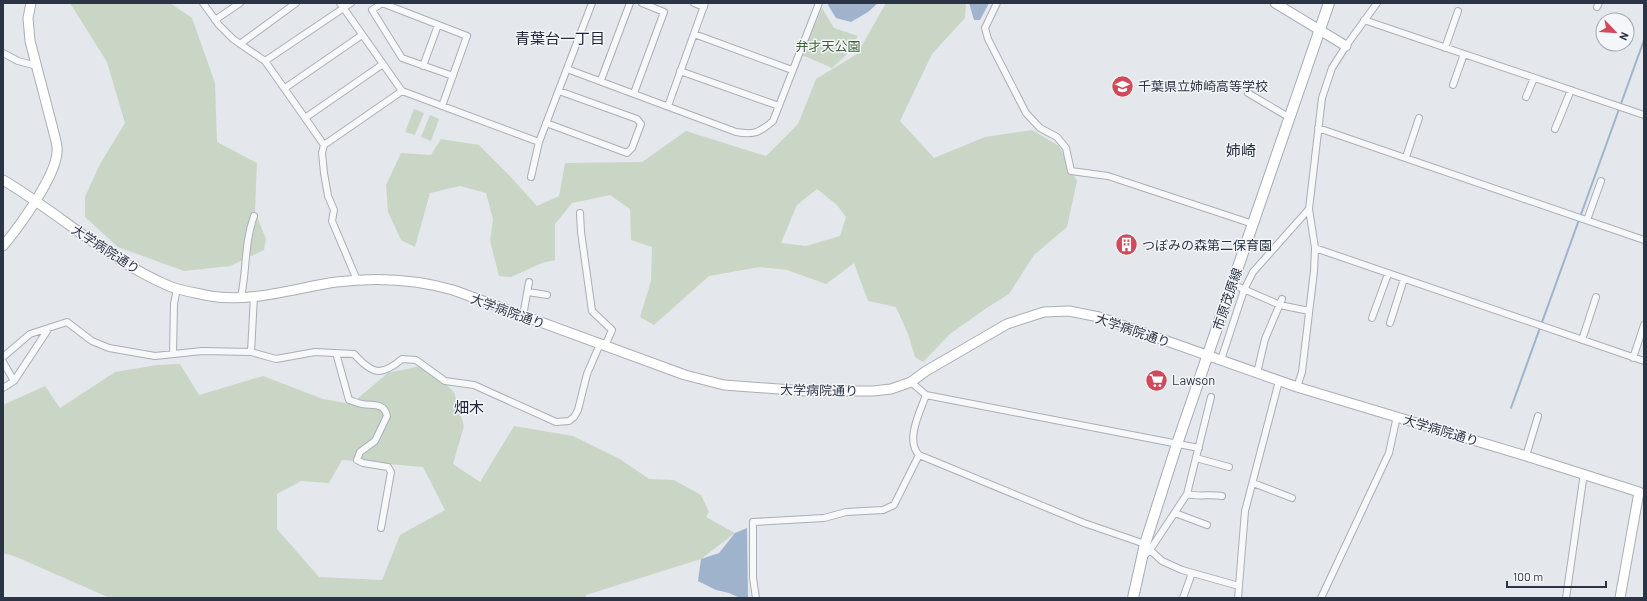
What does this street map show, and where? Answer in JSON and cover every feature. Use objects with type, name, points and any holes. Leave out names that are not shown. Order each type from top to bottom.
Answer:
[{"type":"main road","name":"市原茂原線","points":[[1133,598],[1141,558],[1147,547],[1177,444],[1329,3]]},
{"type":"street","points":[[3,246],[15,232],[49,179],[55,164],[57,152],[55,137],[30,41],[28,18],[31,3]]},
{"type":"street","points":[[203,3],[215,20],[234,39],[265,61],[324,145]]},
{"type":"street","points":[[215,20],[240,3]]},
{"type":"street","points":[[240,44],[296,3]]},
{"type":"street","points":[[265,61],[342,5],[351,3]]},
{"type":"street","points":[[442,106],[453,76],[467,36],[382,3],[372,10],[402,58],[453,76]]},
{"type":"street","points":[[531,177],[539,142],[592,3]]},
{"type":"street","points":[[601,80],[630,3]]},
{"type":"street","points":[[634,93],[664,12],[642,3]]},
{"type":"street","points":[[668,106],[704,5],[694,3]]},
{"type":"street","points":[[567,69],[601,80],[736,132],[750,134],[761,131],[773,121],[819,3]]},
{"type":"street","points":[[997,3],[986,28],[988,39],[1026,113],[1040,128],[1057,137],[1066,148],[1071,171],[1108,176],[1253,224]]},
{"type":"street","points":[[1275,3],[1346,46]]},
{"type":"street","points":[[1298,387],[1302,372],[1314,271],[1315,248],[1309,209],[1322,98],[1332,68],[1377,3]]},
{"type":"street","points":[[342,5],[402,91],[539,142]]},
{"type":"street","points":[[1445,48],[1458,11]]},
{"type":"street","points":[[1364,20],[1644,116]]},
{"type":"street","points":[[423,66],[438,25]]},
{"type":"street","points":[[284,88],[362,34]]},
{"type":"street","points":[[694,34],[792,70]]},
{"type":"street","points":[[3,53],[18,61],[37,66]]},
{"type":"street","points":[[1453,85],[1464,54]]},
{"type":"street","points":[[305,118],[383,64]]},
{"type":"street","points":[[680,70],[779,106]]},
{"type":"street","points":[[1526,98],[1534,78]]},
{"type":"street","points":[[1554,129],[1571,90]]},
{"type":"street","points":[[357,280],[332,221],[334,210],[328,196],[322,153],[324,145],[402,91]]},
{"type":"street","points":[[546,123],[627,153],[632,148],[641,124],[637,119],[559,91]]},
{"type":"street","points":[[1248,92],[1290,118]]},
{"type":"street","points":[[1406,157],[1419,118]]},
{"type":"street","points":[[1318,128],[1644,240]]},
{"type":"street","name":"大学病院通り","points":[[3,180],[35,200],[123,262],[170,286],[211,296],[254,296],[357,280],[393,279],[433,285],[454,290],[685,375],[724,385],[806,391],[873,391],[891,389],[911,382],[926,371],[1007,324],[1044,312],[1069,311],[1099,318],[1278,381],[1397,416],[1642,493]]},
{"type":"street","points":[[1586,220],[1601,181]]},
{"type":"street","points":[[1221,360],[1244,290],[1253,272],[1309,209]]},
{"type":"street","points":[[3,357],[30,334],[67,322],[92,341],[109,348],[155,356],[202,350],[251,352],[276,359],[315,352],[354,354],[362,363],[379,372],[389,370],[402,359],[416,360],[445,381],[474,385],[550,420],[564,422],[572,418],[578,410],[587,374],[602,345],[612,330],[592,311],[581,232],[580,213]]},
{"type":"street","points":[[241,297],[245,280],[247,240],[254,216]]},
{"type":"street","points":[[1315,248],[1644,361]]},
{"type":"street","points":[[1372,318],[1388,274]]},
{"type":"street","points":[[1390,323],[1404,279]]},
{"type":"street","points":[[523,316],[529,282]]},
{"type":"street","points":[[1232,284],[1244,290],[1309,311]]},
{"type":"street","points":[[173,354],[174,304],[177,288]]},
{"type":"street","points":[[528,292],[547,295]]},
{"type":"street","points":[[251,352],[254,296]]},
{"type":"street","points":[[1582,340],[1596,297]]},
{"type":"street","points":[[1257,373],[1265,339],[1281,302]]},
{"type":"street","points":[[1633,358],[1644,325]]},
{"type":"street","points":[[3,388],[14,381],[49,328]]},
{"type":"street","points":[[336,353],[349,400],[360,404],[379,405],[386,410],[387,416],[375,441],[360,452],[357,460],[363,463],[388,467],[391,472],[381,528]]},
{"type":"street","points":[[3,362],[14,381]]},
{"type":"street","points":[[1238,598],[1245,511],[1278,381]]},
{"type":"street","points":[[911,382],[926,395],[1198,448]]},
{"type":"street","points":[[926,395],[914,433],[913,442],[915,450],[919,455],[1084,523],[1147,547],[1162,561],[1192,573],[1239,586]]},
{"type":"street","points":[[1147,547],[1175,513],[1187,494],[1211,397]]},
{"type":"street","points":[[1321,598],[1389,453],[1397,416]]},
{"type":"street","points":[[1526,456],[1538,416]]},
{"type":"street","points":[[756,598],[753,578],[753,522],[824,518],[846,512],[883,510],[894,505],[919,455]]},
{"type":"street","points":[[1196,458],[1228,466]]},
{"type":"street","points":[[1566,598],[1584,474]]},
{"type":"street","points":[[1253,483],[1292,498]]},
{"type":"street","points":[[1620,598],[1642,493]]},
{"type":"street","points":[[1187,494],[1196,496],[1205,494],[1222,496]]},
{"type":"street","points":[[1175,513],[1207,525]]},
{"type":"street","points":[[1184,598],[1192,573]]},
{"type":"green space","points":[[70,3],[170,3],[192,18],[215,83],[217,142],[257,163],[255,212],[266,239],[264,250],[230,266],[184,271],[118,247],[85,217],[85,197],[100,164],[125,123],[107,62]]},
{"type":"green space","points":[[886,3],[966,3],[965,18],[932,54],[900,121],[934,158],[985,137],[1032,130],[1059,146],[1077,181],[1067,227],[1034,255],[1009,294],[950,334],[923,362],[915,357],[908,334],[896,307],[868,301],[854,263],[826,284],[787,270],[760,267],[709,276],[654,325],[640,317],[651,281],[652,247],[631,240],[630,209],[610,195],[572,203],[555,224],[555,260],[542,263],[511,277],[499,276],[490,241],[493,219],[486,193],[460,186],[430,193],[415,247],[401,240],[388,212],[386,185],[401,153],[431,155],[441,139],[479,145],[537,206],[559,196],[565,163],[642,162],[686,131],[766,156],[798,124],[816,79],[857,54]],"holes":[[[817,189],[837,205],[846,217],[840,236],[806,246],[781,243],[797,205]]]},
{"type":"green space","name":"弁才天公園","points":[[822,8],[834,28],[858,36],[847,54],[832,68],[802,55]]},
{"type":"green space","points":[[414,109],[424,113],[415,135],[405,132]]},
{"type":"green space","points":[[430,115],[439,119],[431,141],[421,137]]},
{"type":"green space","points":[[180,364],[199,395],[263,376],[323,399],[351,404],[388,373],[425,365],[454,392],[464,426],[453,464],[480,482],[514,426],[573,436],[620,459],[649,479],[674,480],[701,495],[709,512],[706,517],[735,533],[701,559],[586,595],[585,598],[110,598],[14,556],[3,553],[3,405],[45,386],[60,408],[115,372],[157,365]],"holes":[[[342,460],[423,467],[445,510],[400,535],[382,580],[319,577],[277,529],[277,494],[301,481],[329,483]]]},
{"type":"water","points":[[829,3],[878,3],[868,12],[851,22],[836,18],[828,5]]},
{"type":"water","points":[[969,3],[989,3],[980,20],[974,20]]},
{"type":"water","points":[[747,528],[748,598],[740,598],[729,593],[716,590],[698,581],[701,559],[719,553],[735,533]]},
{"type":"waterway","points":[[1511,408],[1644,40]]},
{"type":"place","name":"千葉県立姉崎高等学校","points":[[1122,86]]},
{"type":"place","name":"つぼみの森第二保育園","points":[[1127,245]]},
{"type":"place","name":"Lawson","points":[[1157,380]]},
{"type":"district","name":"青葉台一丁目","points":[[560,38]]},
{"type":"district","name":"姉崎","points":[[1241,150]]},
{"type":"district","name":"畑木","points":[[469,407]]}]
